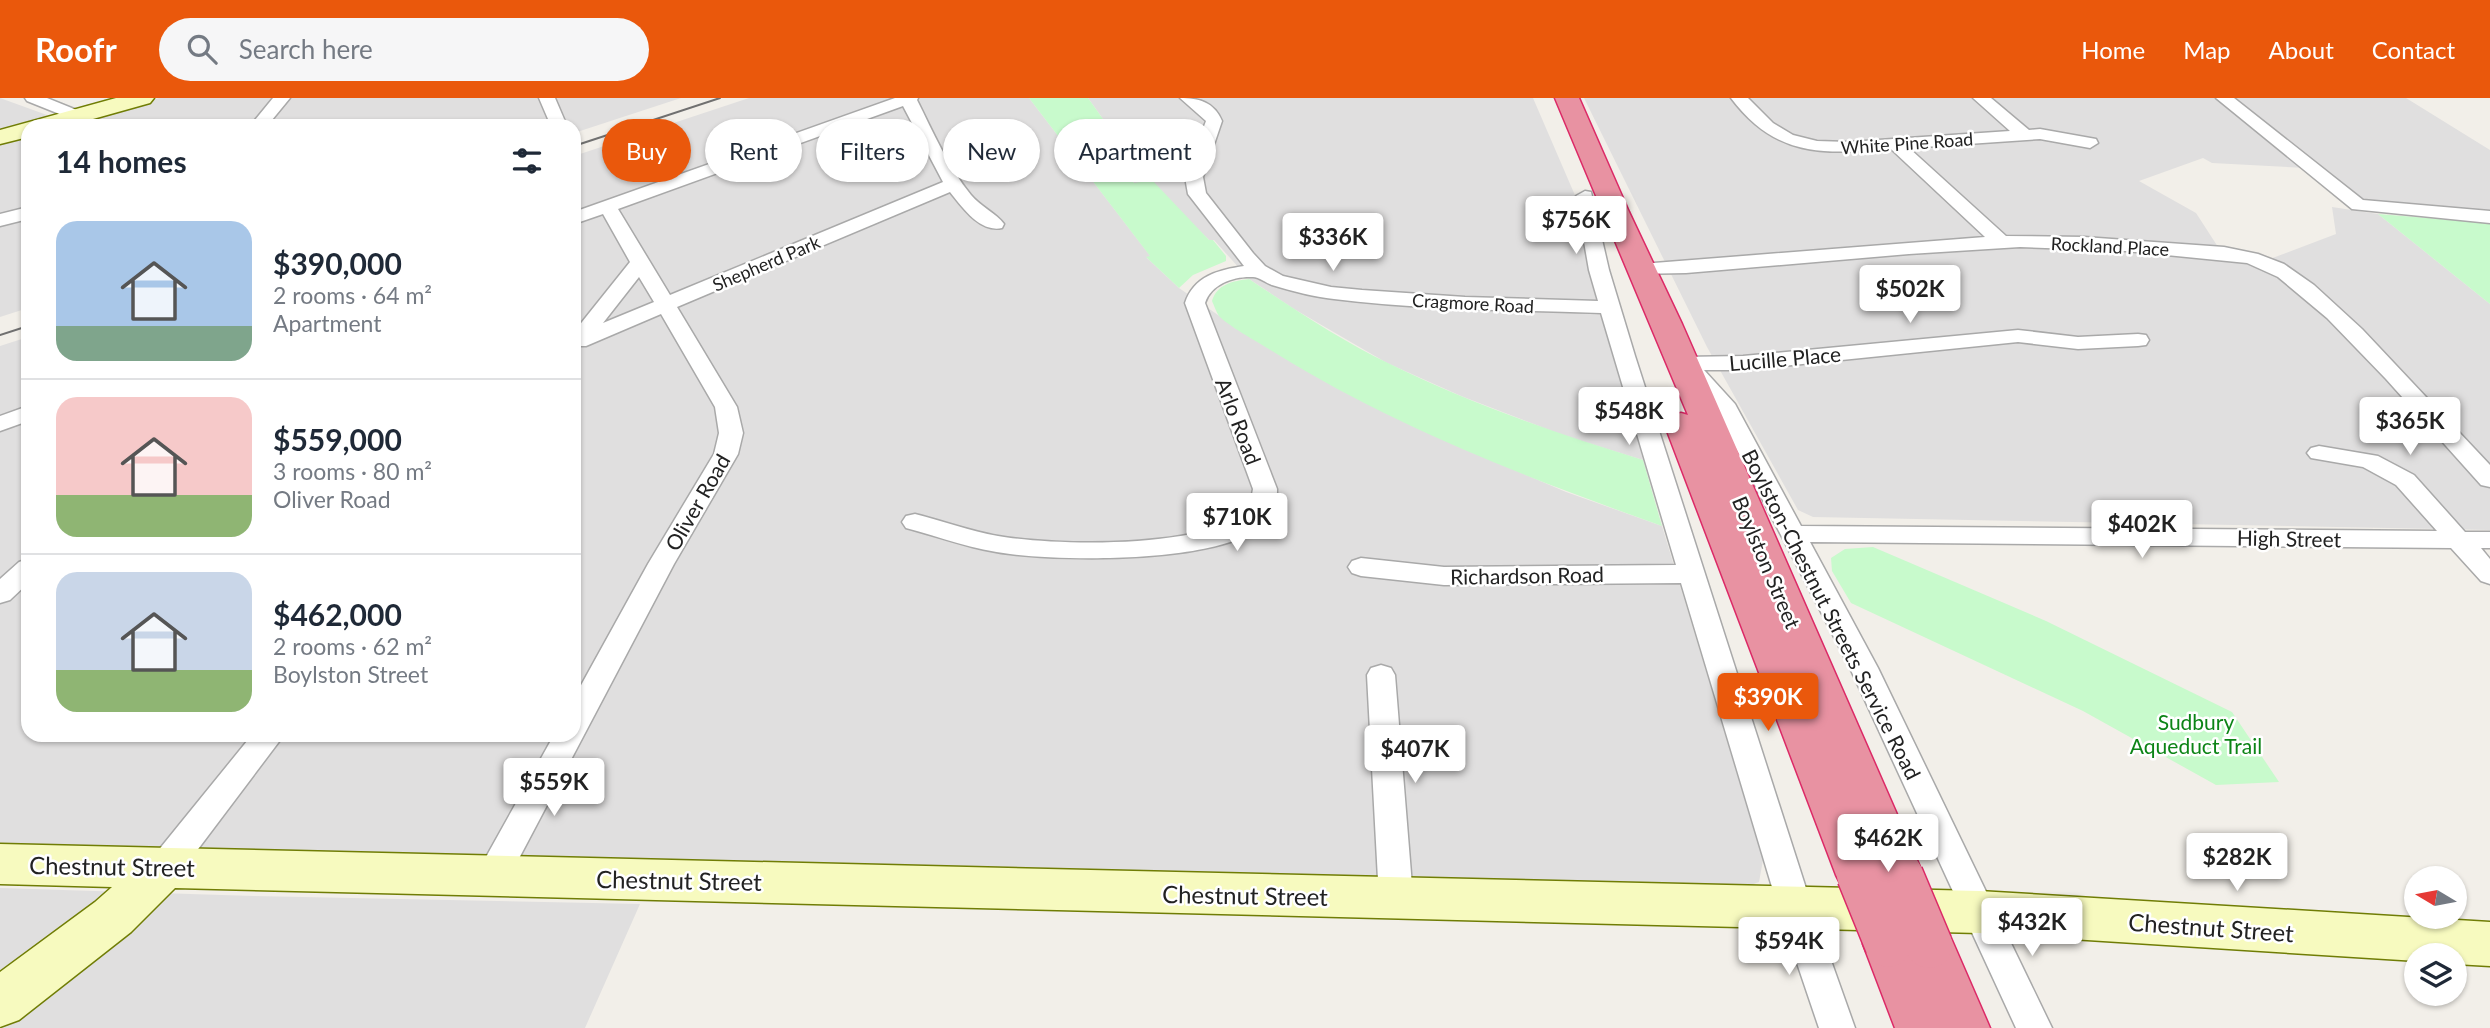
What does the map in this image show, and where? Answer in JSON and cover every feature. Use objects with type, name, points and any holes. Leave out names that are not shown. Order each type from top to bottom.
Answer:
[{"type":"highway","name":"Boylston Street","points":[[1546,98],[1585,196],[1880,876]]},
{"type":"highway","name":"Boylston Street","points":[[1567,98],[1684,364],[1908,945],[1964,1028]]},
{"type":"highway","name":"Boylston Street","points":[[1908,945],[1922,1028]]},
{"type":"main road","points":[[67,119],[142,98]]},
{"type":"main road","points":[[0,137],[21,132]]},
{"type":"main road","name":"Chestnut Street","points":[[0,864],[1979,912],[2490,944]]},
{"type":"main road","points":[[0,1003],[113,917],[165,867]]},
{"type":"street","points":[[33,98],[78,116]]},
{"type":"street","points":[[264,119],[282,98]]},
{"type":"street","points":[[547,98],[556,119]]},
{"type":"street","points":[[581,215],[909,98],[954,184],[977,213],[995,225]]},
{"type":"street","name":"Cragmore Road","points":[[1188,98],[1211,114],[1214,121],[1194,177],[1197,194],[1258,270],[1276,280],[1331,293],[1465,303],[1609,307]]},
{"type":"street","name":"White Pine Road","points":[[1739,98],[1767,127],[1787,139],[1832,148],[2025,135],[2055,136],[2090,144]]},
{"type":"street","points":[[1981,98],[2025,135]]},
{"type":"street","points":[[2224,98],[2358,205],[2490,217]]},
{"type":"street","points":[[1896,145],[2001,242]]},
{"type":"street","name":"Shepherd Park","points":[[581,342],[954,184]]},
{"type":"street","points":[[1585,196],[1609,307],[1795,907],[1837,1028]]},
{"type":"street","name":"Oliver Road","points":[[581,712],[661,564],[720,465],[729,443],[731,425],[726,407],[607,206]]},
{"type":"street","points":[[0,220],[21,215]]},
{"type":"street","name":"Rockland Place","points":[[1641,270],[1726,267],[1866,251],[2001,242],[2078,242],[2243,257],[2273,266],[2301,285],[2378,355],[2490,480]]},
{"type":"street","points":[[581,338],[640,262]]},
{"type":"street","name":"Arlo Road","points":[[915,522],[1006,545],[1109,550],[1177,544],[1217,536],[1243,527],[1257,518],[1264,507],[1265,489],[1195,303],[1201,288],[1209,282],[1258,270]]},
{"type":"street","name":"Lucille Place","points":[[1684,364],[1753,362],[2018,336],[2097,344],[2138,340]]},
{"type":"street","name":"Boylston-Chestnut Streets Service Road","points":[[1684,364],[1708,385],[1724,404],[1794,534],[1864,668],[2034,1028]]},
{"type":"street","points":[[0,424],[21,416]]},
{"type":"street","points":[[2319,453],[2370,461],[2395,474],[2416,489],[2490,575]]},
{"type":"street","name":"High Street","points":[[1794,534],[2490,540]]},
{"type":"street","name":"Richardson Road","points":[[1361,566],[1444,576],[1693,574]]},
{"type":"street","points":[[0,594],[21,574]]},
{"type":"street","points":[[1381,675],[1396,898]]},
{"type":"street","points":[[165,867],[263,742]]},
{"type":"street","points":[[493,875],[565,742]]},
{"type":"shaded area","points":[[0,98],[47,115],[46,119],[21,119],[21,126],[0,132]]},
{"type":"shaded area","points":[[159,98],[681,98],[617,119],[602,119],[602,124],[581,131],[581,119],[83,119]]},
{"type":"shaded area","points":[[749,98],[1029,98],[1054,131],[1054,182],[1093,182],[1151,257],[1147,258],[1179,288],[1218,315],[1335,387],[1431,434],[1566,492],[1662,526],[1763,860],[1759,882],[1737,890],[0,847],[0,346],[21,339],[21,742],[581,742],[581,154],[602,147],[602,182],[691,182],[691,119],[686,119]]},
{"type":"shaded area","points":[[1088,98],[1533,98],[1577,200],[1643,460],[1562,435],[1461,396],[1387,363],[1294,309],[1249,279],[1214,240],[1209,240],[1166,197],[1133,182],[1216,182],[1216,119],[1103,119]]},
{"type":"shaded area","points":[[1584,98],[2406,98],[2490,150],[2490,213],[2364,201],[2326,169],[2212,163],[2203,158],[2139,181],[2196,213],[2220,250],[2270,259],[2336,234],[2332,207],[2378,214],[2490,304],[2490,530],[1813,517],[1798,510],[1707,347]]},
{"type":"shaded area","points":[[21,136],[21,310],[0,317],[0,142]]},
{"type":"shaded area","points":[[0,888],[640,904],[585,1028],[0,1028]]},
{"type":"green space","points":[[1029,98],[1088,98],[1103,119],[1054,119],[1054,131]]},
{"type":"green space","points":[[1093,182],[1154,182],[1209,240],[1213,240],[1226,256],[1226,261],[1193,275],[1179,288],[1146,257],[1150,256]]},
{"type":"green space","points":[[2378,214],[2490,223],[2490,304]]},
{"type":"green space","points":[[1249,279],[1371,355],[1421,379],[1514,417],[1643,460],[1662,526],[1563,490],[1417,429],[1277,354],[1224,320],[1212,301],[1222,287]]},
{"type":"green space","name":"Sudbury Aqueduct Trail","points":[[1873,547],[2046,621],[2232,712],[2279,782],[2216,785],[2083,711],[1851,603],[1832,571],[1831,558],[1845,549]]},
{"type":"tram line","points":[[581,144],[720,98]]},
{"type":"tram line","points":[[0,335],[21,328]]}]
